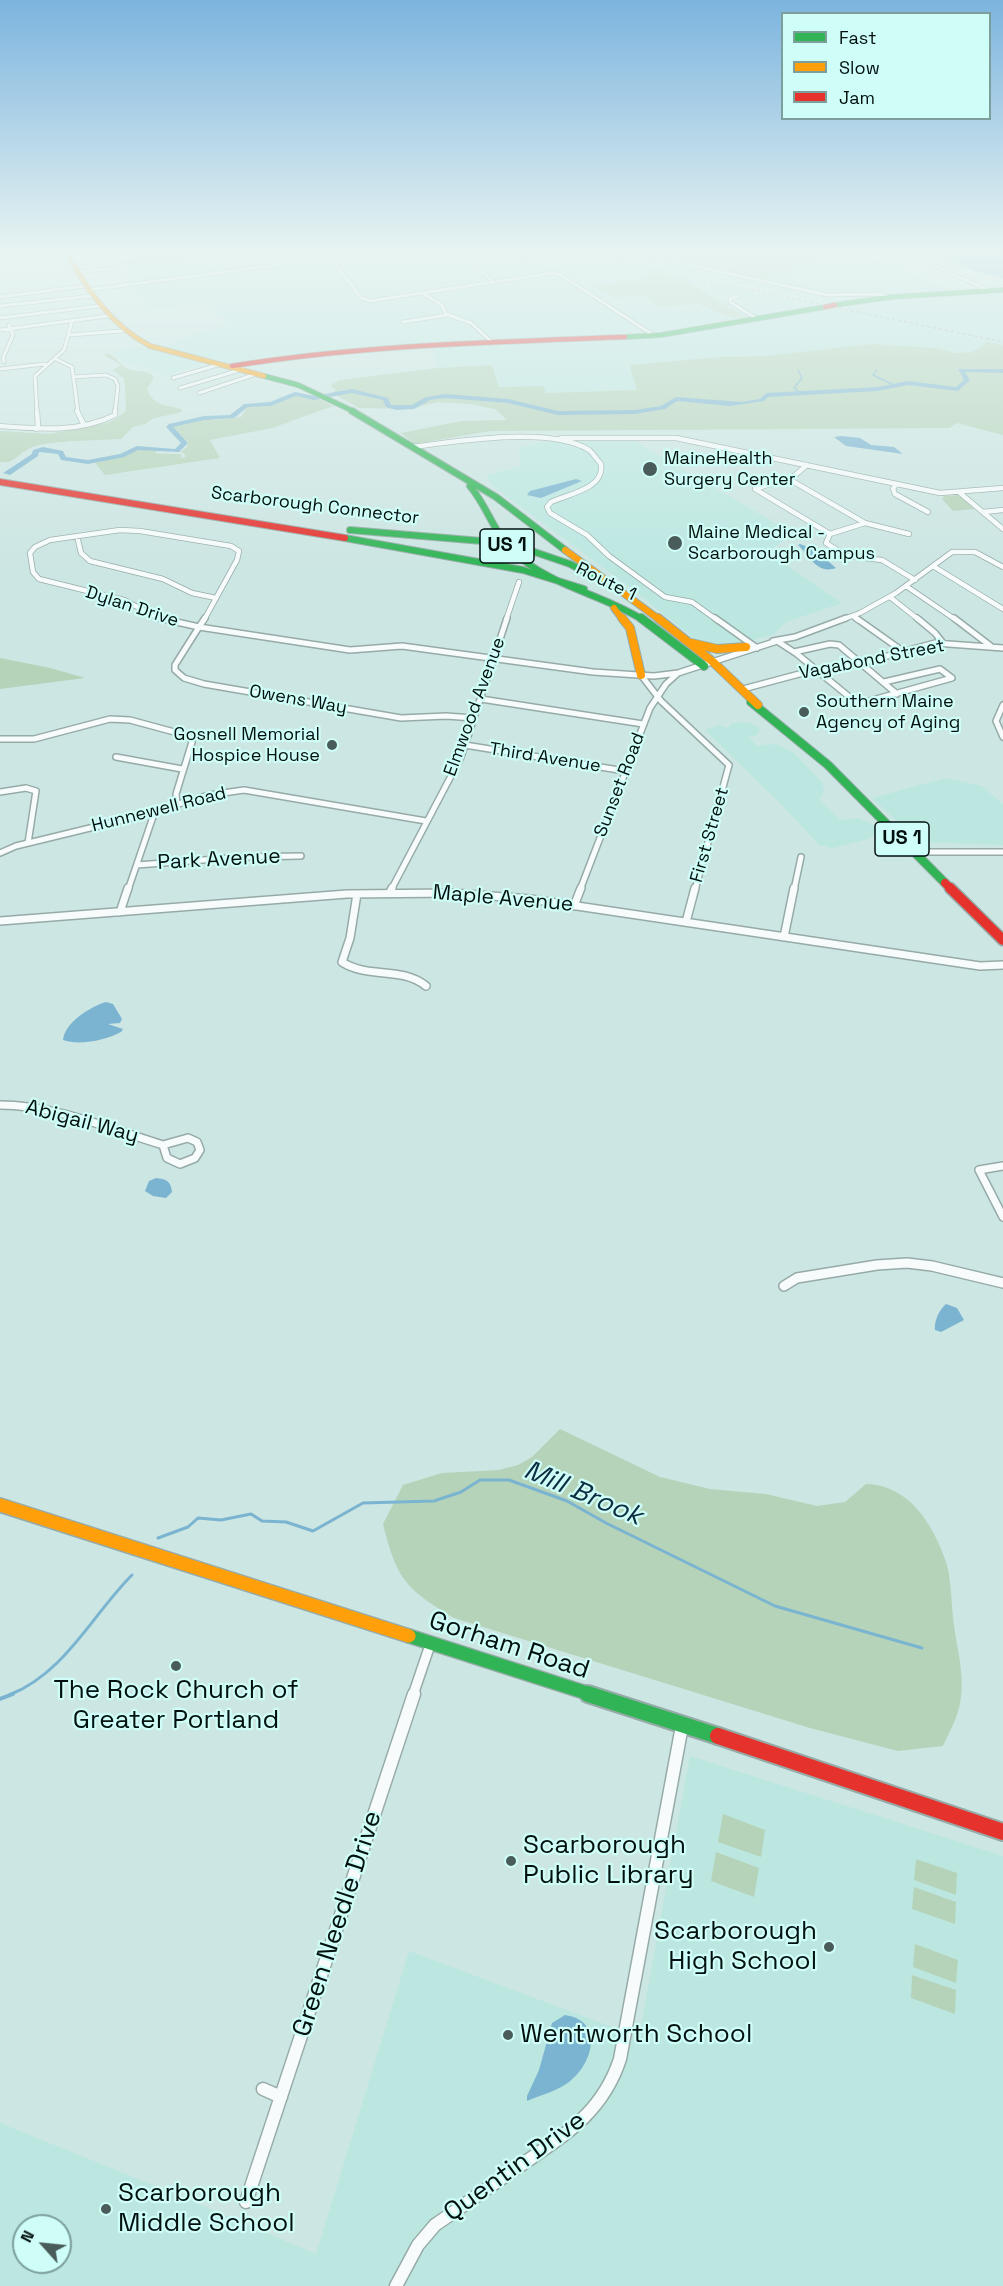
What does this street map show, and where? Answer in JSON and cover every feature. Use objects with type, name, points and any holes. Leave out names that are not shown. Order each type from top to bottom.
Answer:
[{"type":"main road","name":"US 1","points":[[197,358],[259,373]]},
{"type":"main road","points":[[234,367],[263,359],[278,358]]},
{"type":"main road","name":"Route 1","points":[[259,373],[324,396],[496,498],[679,636],[739,694],[758,705]]},
{"type":"main road","name":"Scarborough Connector","points":[[0,475],[316,526],[494,542],[523,548],[570,564],[619,590]]},
{"type":"main road","name":"Route 1","points":[[458,475],[485,502],[500,536],[514,553],[539,569],[596,594],[636,616],[743,689],[758,705],[821,759],[1003,940]]},
{"type":"main road","name":"Scarborough Connector","points":[[0,482],[422,550],[523,570],[584,589]]},
{"type":"main road","points":[[540,530],[580,554],[651,607],[679,636],[712,648],[752,647]]},
{"type":"main road","points":[[596,594],[615,608],[627,622],[644,680]]},
{"type":"main road","name":"Gorham Road","points":[[0,1505],[430,1645],[682,1724],[1003,1832]]},
{"type":"street","points":[[3,358],[4,362]]},
{"type":"street","points":[[36,429],[38,426],[34,378],[38,371],[56,359],[71,365],[78,416],[84,425]]},
{"type":"street","points":[[0,369],[47,364]]},
{"type":"street","points":[[173,378],[234,367]]},
{"type":"street","points":[[180,388],[234,367]]},
{"type":"street","points":[[199,393],[259,373]]},
{"type":"street","points":[[0,426],[55,430],[106,420],[116,415],[117,384],[115,379],[109,376],[73,377]]},
{"type":"street","points":[[0,433],[8,427]]},
{"type":"street","points":[[413,447],[472,438],[673,437],[940,493],[1003,488]]},
{"type":"street","points":[[553,439],[580,446],[599,460],[602,469],[591,485],[551,502],[548,507],[550,513],[587,535],[609,556],[665,597],[692,602],[752,647]]},
{"type":"street","points":[[807,465],[796,475],[754,489],[830,534]]},
{"type":"street","points":[[787,478],[865,523],[909,534]]},
{"type":"street","points":[[896,484],[893,489],[895,494],[928,512]]},
{"type":"street","points":[[960,493],[1003,529]]},
{"type":"street","points":[[983,512],[1003,510]]},
{"type":"street","points":[[865,523],[830,534],[826,543],[849,556],[882,561],[915,580]]},
{"type":"street","name":"Dylan Drive","points":[[115,531],[140,531],[234,548],[239,551],[238,559],[197,627],[158,618],[132,603],[115,597],[49,582],[35,576],[30,557],[32,549],[50,540],[76,536],[115,531]]},
{"type":"street","points":[[76,536],[81,553],[90,561],[163,579],[192,593],[216,598]]},
{"type":"street","points":[[644,680],[853,616],[890,597],[950,553],[962,550],[979,554],[1003,567]]},
{"type":"street","points":[[933,566],[1003,609]]},
{"type":"street","name":"Elmwood Avenue","points":[[390,892],[458,763],[519,582]]},
{"type":"street","points":[[906,586],[984,638],[992,647]]},
{"type":"street","points":[[890,597],[935,633],[943,643]]},
{"type":"street","points":[[853,616],[904,652]]},
{"type":"street","points":[[197,627],[350,650],[402,646],[666,684]]},
{"type":"street","name":"Owens Way","points":[[197,627],[175,668],[178,675],[188,680],[398,717],[474,718]]},
{"type":"street","points":[[777,641],[858,704],[952,679],[951,675],[940,669],[884,682]]},
{"type":"street","name":"Vagabond Street","points":[[743,689],[943,643],[1003,648]]},
{"type":"street","points":[[794,652],[835,644],[897,694]]},
{"type":"street","points":[[644,680],[654,676],[678,673],[752,647]]},
{"type":"street","name":"Sunset Road","points":[[574,906],[643,724],[657,696],[678,673]]},
{"type":"street","name":"First Street","points":[[644,680],[657,696],[729,765],[686,922]]},
{"type":"street","points":[[481,699],[643,724]]},
{"type":"street","points":[[1003,705],[996,721],[1003,738]]},
{"type":"street","points":[[0,740],[34,739],[104,720],[130,720],[189,735],[191,745],[176,794],[177,804]]},
{"type":"street","name":"Third Avenue","points":[[465,745],[625,771]]},
{"type":"street","points":[[116,757],[182,769]]},
{"type":"street","points":[[0,792],[26,788],[36,791],[28,843]]},
{"type":"street","name":"Hunnewell Road","points":[[0,853],[28,843],[213,794],[251,790],[426,821]]},
{"type":"street","points":[[120,912],[155,811]]},
{"type":"street","points":[[288,856],[291,847]]},
{"type":"street","points":[[914,852],[1003,852]]},
{"type":"street","name":"Park Avenue","points":[[137,865],[301,856]]},
{"type":"street","points":[[784,937],[801,857]]},
{"type":"street","name":"Maple Avenue","points":[[0,921],[390,892],[481,895],[574,906],[981,966],[1003,965]]},
{"type":"street","points":[[357,894],[350,938],[342,962],[345,965],[362,969],[409,975],[426,986]]},
{"type":"street","name":"Abigail Way","points":[[0,1104],[40,1108],[163,1145],[188,1138],[197,1142],[200,1150],[195,1158],[180,1164],[167,1158],[163,1145]]},
{"type":"street","points":[[1003,1166],[980,1170],[1003,1217]]},
{"type":"street","points":[[784,1286],[797,1278],[907,1263],[932,1266],[1003,1283]]},
{"type":"street","name":"Green Needle Drive","points":[[246,2202],[430,1645]]},
{"type":"street","name":"Quentin Drive","points":[[396,2286],[418,2245],[435,2225],[578,2125],[597,2106],[610,2086],[620,2059],[682,1724]]},
{"type":"street","points":[[262,2089],[281,2097]]},
{"type":"shaded area","points":[[109,358],[114,358],[126,368],[151,374],[154,377],[147,389],[154,400],[183,410],[133,427],[121,439],[73,441],[37,446],[28,449],[9,462],[0,462],[0,431],[49,434],[108,423],[126,411],[124,379],[113,370],[121,365]]},
{"type":"shaded area","points":[[118,358],[181,358],[204,365],[164,376],[152,369],[127,364]]},
{"type":"shaded area","points":[[205,358],[261,358],[230,363]]},
{"type":"shaded area","points":[[435,358],[711,358],[629,365],[638,390],[545,393],[543,386],[498,387],[492,365],[437,368]]},
{"type":"shaded area","points":[[711,358],[1003,358],[1003,435],[957,423],[949,428],[490,431],[415,444],[401,433],[461,421],[507,420],[495,409],[471,404],[437,402],[410,409],[359,408],[332,393],[336,390],[331,385],[340,380],[437,368],[492,365],[499,387],[543,386],[546,393],[637,390],[629,365]]},
{"type":"shaded area","points":[[301,394],[309,397],[307,399],[319,399],[333,406],[272,428],[210,440],[220,458],[105,475],[95,463],[126,455],[135,450],[157,450],[155,453],[181,454],[181,458],[186,457],[180,452],[187,447],[188,442],[172,426],[208,418],[215,420],[241,417],[249,405],[270,405]]},
{"type":"shaded area","name":"Maine Medical - Scarborough Campus","points":[[633,440],[794,534],[767,552],[842,603],[786,622],[774,634],[753,640],[724,646],[700,643],[627,585],[494,487],[488,480],[487,475],[520,466],[519,448],[548,441]]},
{"type":"shaded area","points":[[959,495],[975,509],[953,511],[942,499],[944,496]]},
{"type":"shaded area","points":[[0,658],[50,668],[85,678],[0,689]]},
{"type":"shaded area","points":[[741,722],[752,724],[760,729],[758,734],[749,738],[757,746],[776,744],[793,752],[822,782],[824,791],[819,800],[840,820],[857,818],[870,823],[875,827],[874,835],[868,839],[830,849],[826,845],[820,846],[784,807],[705,730],[718,725],[728,728],[731,724]]},
{"type":"shaded area","points":[[946,778],[982,786],[1003,804],[1003,845],[919,842],[872,798]]},
{"type":"shaded area","points":[[560,1429],[660,1477],[710,1489],[766,1494],[817,1506],[845,1502],[866,1484],[895,1491],[907,1499],[917,1509],[934,1534],[946,1562],[949,1577],[962,1688],[958,1713],[943,1746],[898,1751],[810,1728],[454,1618],[424,1599],[405,1581],[393,1558],[383,1524],[403,1485],[442,1473],[499,1470],[518,1465],[532,1457]]},
{"type":"shaded area","points":[[690,1756],[1003,1856],[1003,2286],[0,2286],[0,2123],[316,2254],[409,1951],[639,2037]]},
{"type":"shaded area","points":[[723,1814],[765,1830],[761,1857],[718,1842]]},
{"type":"shaded area","points":[[716,1852],[759,1868],[754,1897],[711,1881]]},
{"type":"shaded area","points":[[916,1859],[957,1873],[956,1895],[914,1880]]},
{"type":"shaded area","points":[[914,1887],[956,1902],[955,1924],[912,1909]]},
{"type":"shaded area","points":[[915,1944],[958,1960],[956,1983],[913,1967]]},
{"type":"shaded area","points":[[912,1975],[956,1990],[955,2014],[911,1998]]},
{"type":"water","points":[[834,437],[860,438],[871,445],[894,447],[903,454],[846,446]]},
{"type":"water","points":[[576,479],[582,481],[541,498],[527,495],[530,491]]},
{"type":"water","points":[[798,545],[814,549],[836,568],[824,569],[814,563]]},
{"type":"water","points":[[106,1002],[113,1004],[122,1019],[120,1023],[108,1024],[123,1029],[121,1032],[93,1041],[63,1040],[73,1021],[86,1011]]},
{"type":"water","points":[[156,1178],[165,1180],[170,1185],[172,1192],[166,1198],[153,1196],[145,1191],[149,1181]]},
{"type":"water","points":[[946,1304],[957,1308],[964,1320],[941,1332],[935,1330],[935,1323],[939,1312]]},
{"type":"water","points":[[565,2015],[578,2019],[586,2025],[590,2034],[589,2054],[584,2065],[569,2082],[527,2101],[527,2096],[539,2070],[552,2023]]},
{"type":"waterway","points":[[798,370],[802,378],[794,388],[800,393]]},
{"type":"waterway","points":[[877,370],[873,375],[896,386]]},
{"type":"waterway","points":[[7,473],[36,455],[35,451],[43,449],[61,452],[63,459],[88,462],[122,456],[137,448],[177,451],[185,443],[169,427],[171,425],[211,417],[232,417],[246,405],[271,404],[295,394],[314,398],[352,391],[386,399],[388,406],[396,408],[414,407],[428,398],[445,396],[508,401],[558,413],[635,412],[663,408],[676,399],[741,404],[762,400],[766,395],[878,389],[908,383],[958,389],[967,380],[960,370],[1003,371]]},
{"type":"waterway","name":"Mill Brook","points":[[158,1538],[188,1527],[198,1518],[221,1520],[251,1514],[262,1521],[286,1522],[313,1531],[363,1503],[434,1501],[461,1492],[480,1480],[509,1480],[567,1501],[606,1523],[775,1606],[922,1648]]},
{"type":"waterway","name":"Mill Brook","points":[[9,1695],[46,1673],[62,1658],[132,1575]]},
{"type":"waterway","name":"Mill Brook","points":[[0,1699],[13,1694]]},
{"type":"traffic: fast","points":[[264,376],[298,385],[363,416],[496,497],[565,550]]},
{"type":"traffic: fast","points":[[470,486],[483,503],[504,541],[519,557],[542,572],[606,599],[641,618],[704,666]]},
{"type":"traffic: fast","points":[[350,530],[494,542]]},
{"type":"traffic: fast","points":[[345,538],[523,570],[584,589]]},
{"type":"traffic: fast","points":[[494,542],[523,548]]},
{"type":"traffic: fast","points":[[523,548],[570,564],[619,590]]},
{"type":"traffic: fast","points":[[751,702],[828,765],[945,883]]},
{"type":"traffic: fast","points":[[409,1636],[718,1736]]},
{"type":"traffic: slow","points":[[194,358],[264,376]]},
{"type":"traffic: slow","points":[[565,550],[713,662],[758,705]]},
{"type":"traffic: slow","points":[[614,608],[630,628],[641,675]]},
{"type":"traffic: slow","points":[[691,643],[717,649],[746,647]]},
{"type":"traffic: slow","points":[[0,1505],[409,1636]]},
{"type":"traffic: jam","points":[[232,366],[283,358]]},
{"type":"traffic: jam","points":[[0,482],[345,538]]},
{"type":"traffic: jam","points":[[945,883],[1003,940]]},
{"type":"traffic: jam","points":[[718,1736],[1003,1832]]},
{"type":"place","name":"MaineHealth Surgery Center","points":[[650,469]]},
{"type":"place","name":"Maine Medical - Scarborough Campus","points":[[675,543]]},
{"type":"place","name":"Southern Maine Agency of Aging","points":[[804,712]]},
{"type":"place","name":"Gosnell Memorial Hospice House","points":[[332,745]]},
{"type":"place","name":"The Rock Church of Greater Portland","points":[[176,1666]]},
{"type":"place","name":"Scarborough Public Library","points":[[511,1861]]},
{"type":"place","name":"Scarborough High School","points":[[829,1947]]},
{"type":"place","name":"Wentworth School","points":[[508,2035]]},
{"type":"place","name":"Scarborough Middle School","points":[[106,2209]]}]
